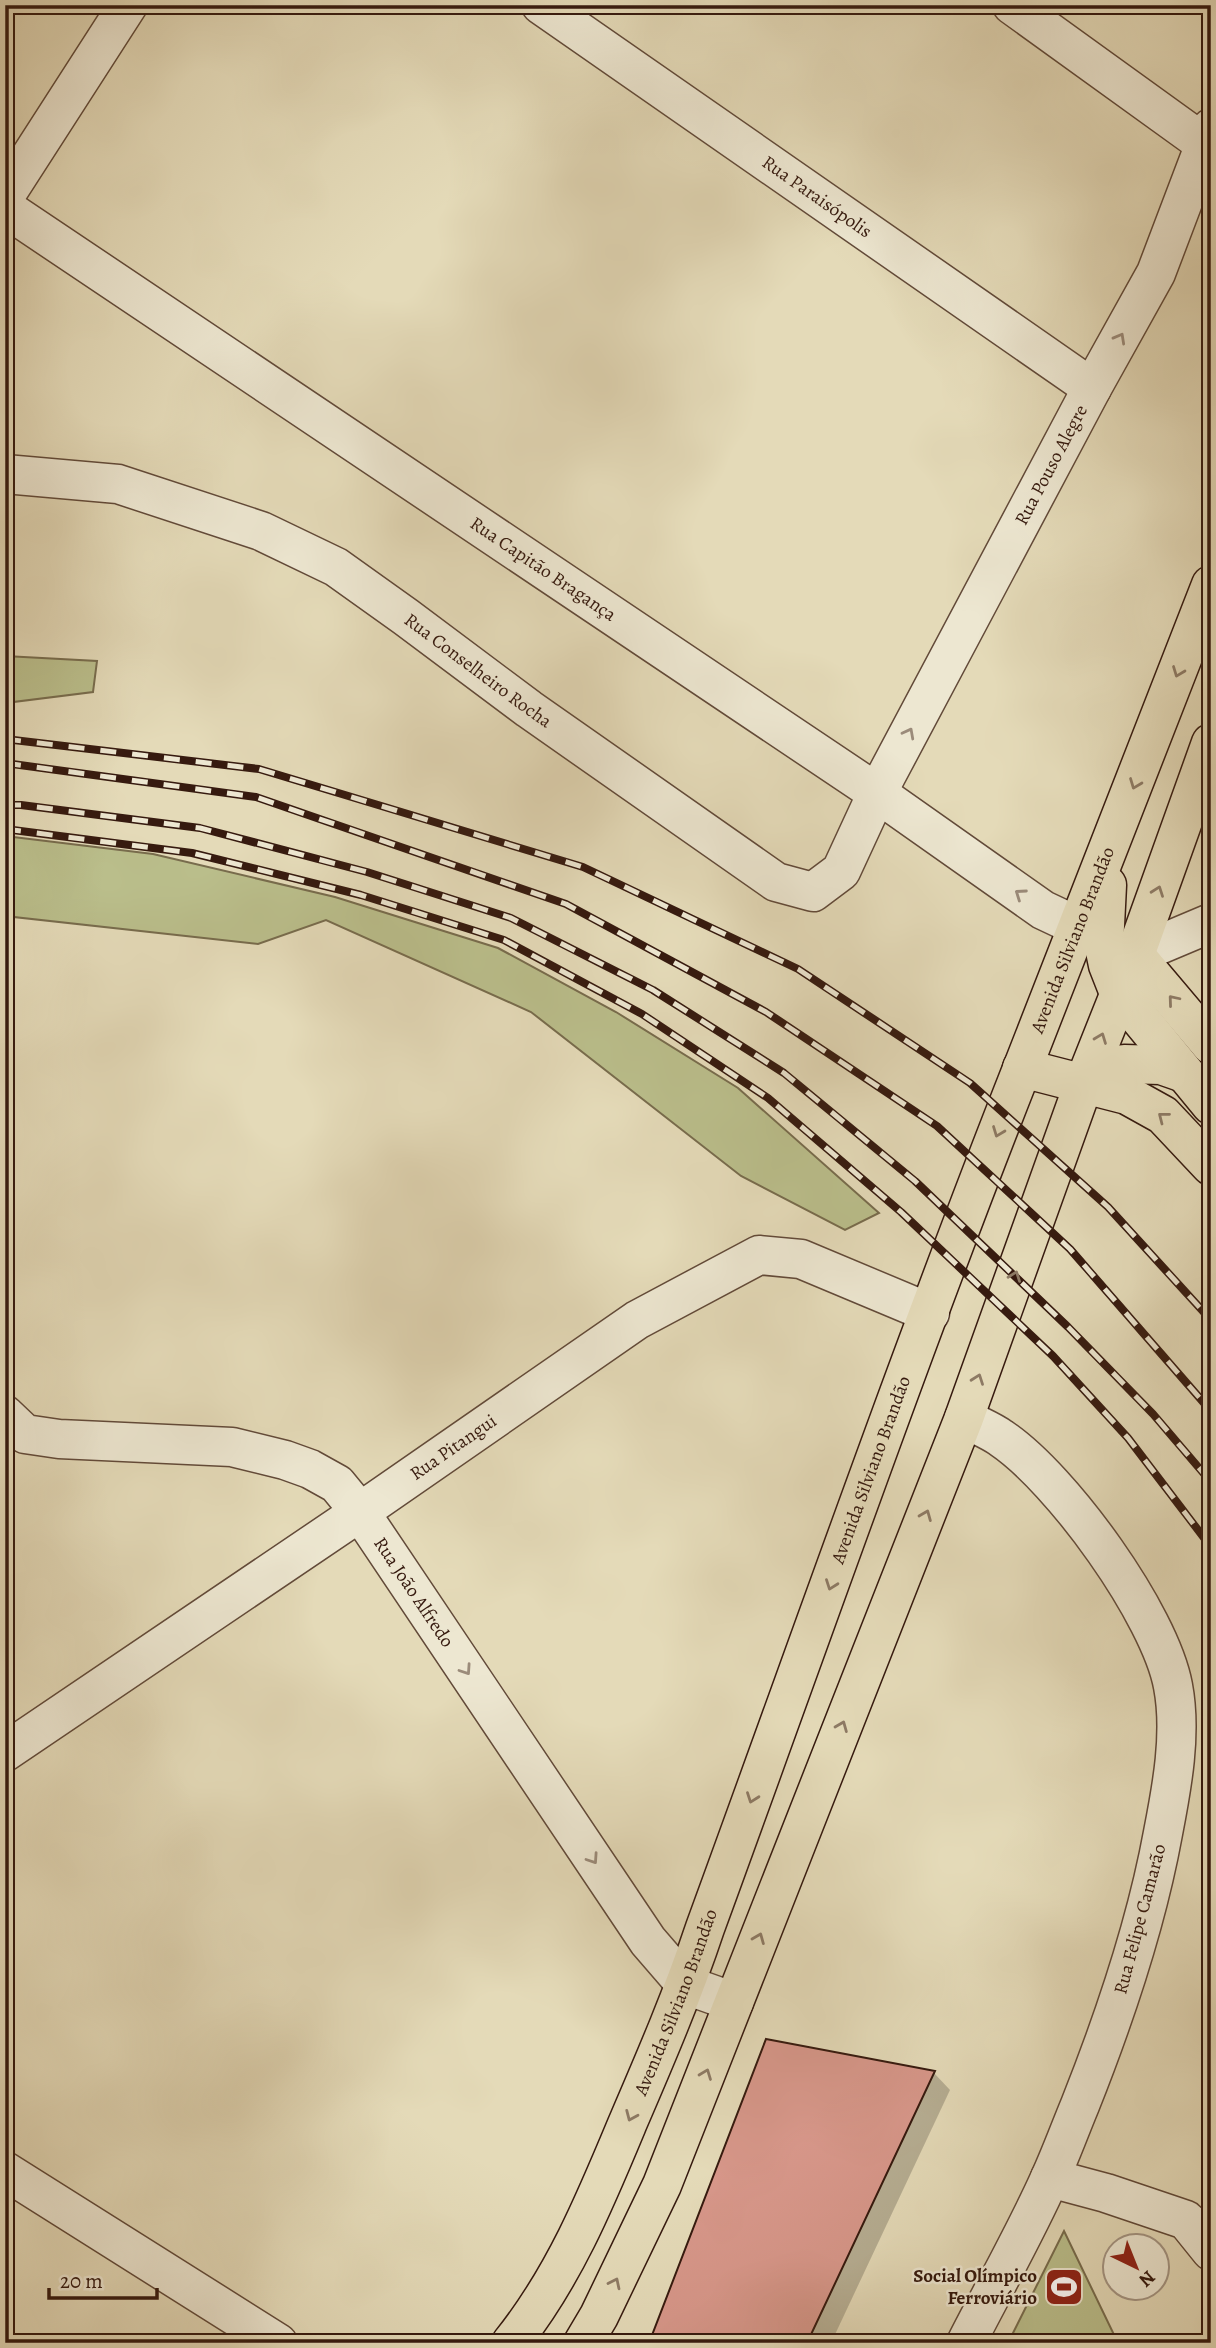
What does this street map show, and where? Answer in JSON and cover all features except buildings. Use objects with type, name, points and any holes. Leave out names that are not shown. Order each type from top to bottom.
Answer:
[{"type":"main road","name":"Avenida Silviano Brandão","points":[[511,2343],[526,2325],[563,2266],[591,2210],[686,1985],[930,1313],[1022,1068],[1211,585]]},
{"type":"main road","points":[[583,2343],[599,2316],[662,2185],[964,1418],[1084,1083],[1135,955],[1211,743]]},
{"type":"main road","points":[[1106,859],[1104,946],[1119,993],[1211,1105]]},
{"type":"main road","points":[[1135,955],[1211,1045]]},
{"type":"main road","points":[[1084,1083],[1124,1063],[1161,1065],[1184,1073]]},
{"type":"main road","points":[[1022,1068],[1128,1095],[1163,1115],[1211,1166]]},
{"type":"street","points":[[5,196],[128,5]]},
{"type":"street","name":"Rua Paraisópolis","points":[[541,5],[1092,388]]},
{"type":"street","points":[[1012,5],[1208,136]]},
{"type":"street","name":"Rua Pouso Alegre","points":[[877,793],[1156,273],[1208,136]]},
{"type":"street","name":"Rua Capitão Bragança","points":[[5,208],[877,793],[1043,910],[1079,927]]},
{"type":"street","name":"Rua Conselheiro Rocha","points":[[5,474],[118,484],[261,531],[337,567],[529,709],[776,882],[813,892],[841,871],[877,793]]},
{"type":"street","points":[[1135,955],[1211,923]]},
{"type":"street","name":"Rua Pitangui","points":[[5,1752],[360,1512],[637,1320],[758,1255],[801,1259],[930,1313]]},
{"type":"street","name":"Rua Felipe Camarão","points":[[964,1418],[1002,1438],[1037,1469],[1075,1511],[1117,1569],[1160,1641],[1173,1686],[1176,1725],[1170,1797],[1153,1884],[1107,2036],[1051,2178],[966,2343]]},
{"type":"street","name":"Rua João Alfredo","points":[[12,1434],[59,1439],[232,1447],[310,1469],[337,1484],[360,1512],[648,1941],[686,1985]]},
{"type":"street","points":[[686,1985],[734,2001]]},
{"type":"street","points":[[5,2171],[278,2343]]},
{"type":"street","points":[[1051,2178],[1186,2220],[1211,2251]]},
{"type":"green space","points":[[5,656],[97,661],[93,692],[5,703]]},
{"type":"green space","points":[[5,836],[153,854],[335,897],[498,948],[616,1012],[738,1088],[879,1213],[845,1230],[741,1176],[531,1012],[326,920],[258,944],[5,916]]},
{"type":"green space","name":"Social Olímpico Ferroviário","points":[[1064,2231],[1118,2343],[1008,2343]]},
{"type":"railway","points":[[5,739],[259,769],[583,867],[798,969],[970,1083],[1108,1207],[1211,1320]]},
{"type":"railway","points":[[5,763],[256,797],[566,904],[766,1012],[937,1126],[1070,1249],[1211,1411]]},
{"type":"railway","points":[[5,805],[200,828],[367,872],[511,918],[653,990],[784,1073],[915,1181],[1068,1327],[1153,1414],[1211,1482]]},
{"type":"railway","points":[[5,829],[192,853],[361,895],[504,940],[642,1014],[768,1098],[901,1212],[1053,1356],[1128,1438],[1211,1547]]},
{"type":"place","name":"Social Olímpico Ferroviário","points":[[1064,2287]]}]
